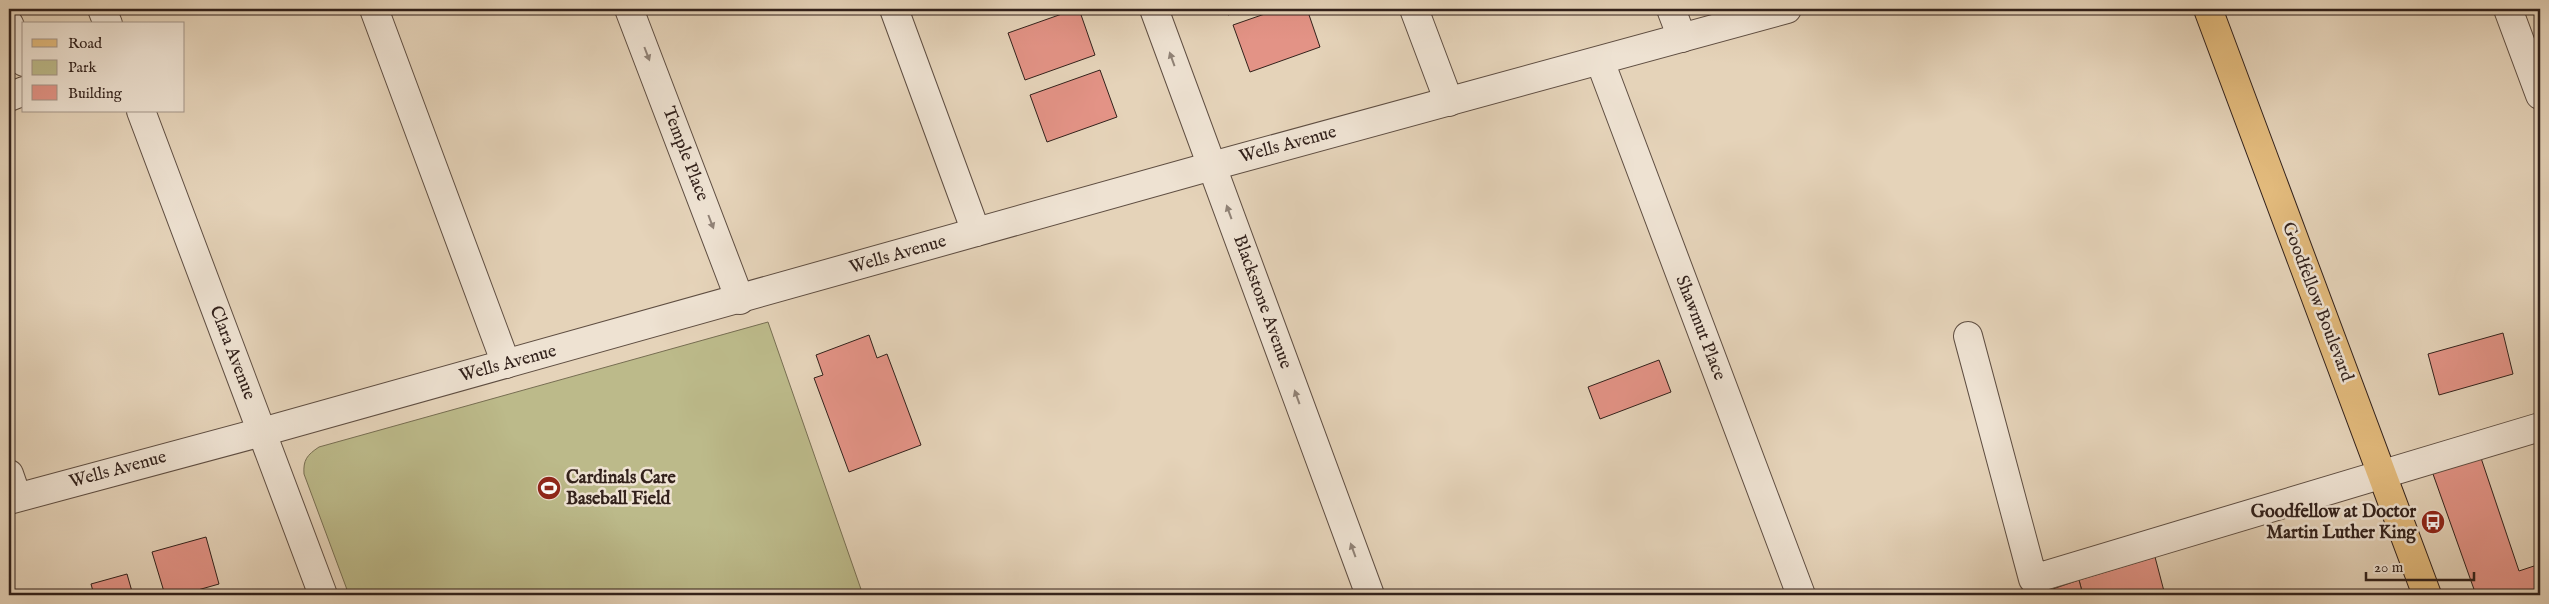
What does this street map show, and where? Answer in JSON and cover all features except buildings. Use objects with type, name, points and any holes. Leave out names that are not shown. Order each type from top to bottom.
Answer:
[{"type":"main road","name":"Goodfellow Boulevard","points":[[2208,9],[2427,595]]},
{"type":"street","points":[[102,9],[107,22]]},
{"type":"street","points":[[374,9],[506,364]]},
{"type":"street","name":"Temple Place","points":[[629,9],[740,300]]},
{"type":"street","points":[[894,9],[976,232]]},
{"type":"street","name":"Blackstone Avenue","points":[[1154,9],[1370,595]]},
{"type":"street","points":[[1414,9],[1449,102]]},
{"type":"street","points":[[1671,9],[1682,38]]},
{"type":"street","name":"Wells Avenue","points":[[12,490],[262,432],[740,300],[1212,166],[1788,9]]},
{"type":"street","points":[[2508,9],[2540,95]]},
{"type":"street","points":[[9,24],[22,57]]},
{"type":"street","name":"Shawmut Place","points":[[1600,61],[1801,595]]},
{"type":"street","points":[[9,97],[22,92]]},
{"type":"street","name":"Clara Avenue","points":[[141,112],[322,595]]},
{"type":"street","points":[[1968,336],[2033,579],[2383,476],[2540,427]]},
{"type":"green space","points":[[768,322],[863,595],[349,595],[304,474],[304,465],[307,458],[319,447]]},
{"type":"place","name":"Cardinals Care Baseball Field","points":[[549,488]]},
{"type":"place","name":"Goodfellow at Doctor Martin Luther King","points":[[2433,522]]}]
